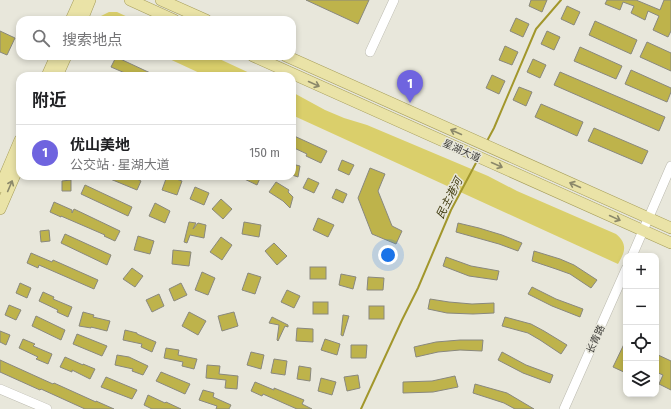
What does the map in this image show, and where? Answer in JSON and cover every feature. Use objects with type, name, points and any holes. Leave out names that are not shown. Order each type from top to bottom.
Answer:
[{"type":"main road","points":[[73,16],[80,0]]},
{"type":"main road","points":[[84,16],[90,0]]},
{"type":"main road","points":[[130,0],[165,16]]},
{"type":"main road","points":[[161,0],[197,16]]},
{"type":"main road","points":[[50,72],[54,60]]},
{"type":"main road","points":[[60,72],[64,60]]},
{"type":"main road","name":"星湖大道","points":[[262,60],[289,72]]},
{"type":"main road","name":"星湖大道","points":[[295,60],[671,228]]},
{"type":"main road","name":"星湖大道","points":[[296,75],[671,243]]},
{"type":"main road","points":[[0,187],[16,149]]},
{"type":"main road","points":[[0,209],[16,172]]},
{"type":"street","points":[[370,52],[394,0]]},
{"type":"street","points":[[633,253],[671,166]]},
{"type":"street","name":"长青路","points":[[564,409],[623,277]]},
{"type":"street","points":[[0,389],[47,409]]},
{"type":"shaded area","points":[[109,12],[117,12],[126,16],[101,16]]},
{"type":"shaded area","points":[[172,60],[222,60],[247,72],[197,72]]},
{"type":"shaded area","points":[[296,94],[325,110],[367,125],[488,176],[517,191],[616,234],[624,245],[624,252],[618,264],[296,117]]},
{"type":"building","points":[[306,0],[369,0],[358,24]]},
{"type":"building","points":[[531,0],[547,0],[542,12],[529,6]]},
{"type":"building","points":[[607,0],[636,0],[660,10],[664,0],[671,0],[671,31],[668,37],[653,30],[659,16],[648,11],[645,20],[631,13],[634,6],[623,2],[620,10],[605,4]]},
{"type":"building","points":[[567,6],[580,12],[574,25],[561,19]]},
{"type":"building","points":[[516,18],[529,24],[523,37],[510,31]]},
{"type":"building","points":[[595,21],[637,40],[631,54],[589,35]]},
{"type":"building","points":[[0,31],[15,38],[7,55],[0,52]]},
{"type":"building","points":[[547,31],[560,37],[554,50],[541,44]]},
{"type":"building","points":[[647,42],[671,53],[671,71],[640,57]]},
{"type":"building","points":[[505,46],[518,52],[512,65],[499,60]]},
{"type":"building","points":[[580,47],[622,66],[616,79],[574,61]]},
{"type":"building","points":[[533,59],[546,65],[540,78],[527,72]]},
{"type":"building","points":[[114,60],[122,60],[148,72],[123,72],[111,67]]},
{"type":"building","points":[[631,70],[671,88],[667,102],[625,84]]},
{"type":"building","points":[[560,72],[665,117],[659,131],[554,85]]},
{"type":"building","points":[[492,75],[505,81],[499,94],[486,88]]},
{"type":"building","points":[[519,87],[532,92],[526,106],[513,100]]},
{"type":"building","points":[[541,104],[583,122],[577,136],[535,117]]},
{"type":"building","points":[[594,128],[648,151],[642,164],[588,141]]},
{"type":"building","points":[[296,137],[327,151],[321,163],[306,156],[307,154],[296,149]]},
{"type":"building","points":[[342,160],[354,165],[349,175],[338,170]]},
{"type":"building","points":[[296,165],[300,166],[298,177],[296,176]]},
{"type":"building","points":[[370,168],[385,174],[378,191],[392,226],[402,231],[396,244],[372,234],[358,198]]},
{"type":"building","points":[[308,178],[319,183],[314,193],[303,188]]},
{"type":"building","points":[[71,180],[71,191],[62,191],[62,181]]},
{"type":"building","points":[[113,180],[139,180],[141,181],[137,190]]},
{"type":"building","points":[[166,180],[182,181],[177,195],[162,190]]},
{"type":"building","points":[[246,180],[259,180],[257,185]]},
{"type":"building","points":[[276,182],[289,190],[288,192],[293,197],[290,208],[283,201],[269,192]]},
{"type":"building","points":[[85,185],[132,207],[128,216],[81,194]]},
{"type":"building","points":[[195,187],[209,193],[204,205],[190,199]]},
{"type":"building","points":[[336,189],[347,194],[343,203],[332,198]]},
{"type":"building","points":[[221,199],[232,209],[223,219],[212,209]]},
{"type":"building","points":[[54,202],[72,210],[72,213],[74,209],[120,231],[115,241],[104,236],[105,235],[50,212]]},
{"type":"building","points":[[155,203],[170,211],[165,223],[149,216]]},
{"type":"building","points":[[318,218],[334,225],[328,237],[313,230]]},
{"type":"building","points":[[189,222],[196,223],[193,229],[198,223],[206,225],[204,238],[190,235],[187,243],[184,242]]},
{"type":"building","points":[[244,222],[261,225],[259,237],[242,234]]},
{"type":"building","points":[[458,223],[502,235],[522,243],[518,251],[456,232]]},
{"type":"building","points":[[49,230],[50,241],[41,242],[40,231]]},
{"type":"building","points":[[65,234],[111,255],[107,265],[61,243]]},
{"type":"building","points":[[138,236],[154,241],[150,254],[134,250]]},
{"type":"building","points":[[221,237],[232,245],[222,260],[210,252]]},
{"type":"building","points":[[274,243],[287,256],[277,265],[265,251]]},
{"type":"building","points":[[173,250],[191,252],[189,266],[172,264]]},
{"type":"building","points":[[534,251],[574,265],[597,280],[591,288],[570,274],[532,261]]},
{"type":"building","points":[[31,253],[52,262],[53,260],[98,280],[94,289],[39,265],[38,268],[27,263]]},
{"type":"building","points":[[446,257],[471,266],[499,271],[497,280],[469,276],[443,266]]},
{"type":"building","points":[[310,267],[326,267],[326,279],[310,279]]},
{"type":"building","points":[[132,268],[143,276],[135,287],[123,279]]},
{"type":"building","points":[[202,272],[215,278],[208,295],[195,290]]},
{"type":"building","points":[[248,273],[261,277],[255,294],[242,290]]},
{"type":"building","points":[[341,274],[356,277],[353,289],[339,285]]},
{"type":"building","points":[[368,277],[384,278],[383,290],[367,290]]},
{"type":"building","points":[[20,283],[31,288],[27,298],[16,293]]},
{"type":"building","points":[[181,283],[187,295],[174,301],[169,289]]},
{"type":"building","points":[[532,287],[556,299],[583,309],[580,317],[552,306],[528,294]]},
{"type":"building","points":[[287,290],[300,296],[294,308],[281,302]]},
{"type":"building","points":[[43,292],[54,297],[53,299],[72,307],[68,317],[57,312],[58,310],[39,301]]},
{"type":"building","points":[[159,294],[164,306],[152,312],[146,300]]},
{"type":"building","points":[[430,299],[472,304],[494,303],[494,313],[447,313],[428,309]]},
{"type":"building","points":[[313,302],[328,302],[328,314],[313,314]]},
{"type":"building","points":[[9,305],[21,310],[16,320],[5,315]]},
{"type":"building","points":[[369,306],[384,306],[384,319],[369,319]]},
{"type":"building","points":[[83,312],[94,315],[93,317],[110,321],[107,331],[79,326]]},
{"type":"building","points":[[189,312],[206,321],[198,335],[182,326]]},
{"type":"building","points":[[234,312],[238,326],[222,331],[218,316]]},
{"type":"building","points":[[343,315],[349,316],[343,336],[341,335]]},
{"type":"building","points":[[36,316],[65,330],[61,340],[32,326]]},
{"type":"building","points":[[272,317],[288,325],[288,327],[285,326],[278,341],[279,325],[269,323]]},
{"type":"building","points":[[505,317],[531,324],[567,345],[561,354],[528,333],[502,326]]},
{"type":"building","points":[[297,328],[313,329],[313,342],[296,341]]},
{"type":"building","points":[[125,330],[137,333],[156,342],[152,352],[141,347],[142,344],[123,340]]},
{"type":"building","points":[[0,331],[10,335],[6,345],[0,342]]},
{"type":"building","points":[[77,334],[107,346],[102,356],[73,344]]},
{"type":"building","points":[[23,339],[35,344],[33,346],[52,354],[48,364],[36,359],[38,357],[19,348]]},
{"type":"building","points":[[325,339],[340,344],[337,355],[321,350]]},
{"type":"building","points":[[483,340],[482,351],[460,350],[438,352],[416,357],[414,347],[436,342]]},
{"type":"building","points":[[351,345],[367,345],[366,358],[351,358]]},
{"type":"building","points":[[623,346],[623,372],[613,367]]},
{"type":"building","points":[[166,348],[179,350],[178,355],[197,359],[194,369],[182,366],[183,362],[164,358]]},
{"type":"building","points":[[251,352],[264,355],[261,369],[247,365]]},
{"type":"building","points":[[502,352],[526,365],[553,375],[550,383],[523,373],[498,360]]},
{"type":"building","points":[[117,355],[129,357],[148,366],[143,375],[132,371],[133,369],[115,365]]},
{"type":"building","points":[[659,355],[671,361],[671,390],[659,384],[663,375],[659,373]]},
{"type":"building","points":[[65,357],[95,369],[90,379],[72,370],[72,372],[60,367]]},
{"type":"building","points":[[274,359],[287,361],[285,375],[271,373]]},
{"type":"building","points":[[0,360],[114,409],[85,409],[41,389],[40,390],[0,372]]},
{"type":"building","points":[[207,365],[220,366],[219,374],[238,376],[237,389],[225,388],[226,380],[206,378]]},
{"type":"building","points":[[299,366],[311,368],[310,381],[297,379]]},
{"type":"building","points":[[161,372],[190,384],[185,394],[156,381]]},
{"type":"building","points":[[358,375],[360,388],[347,391],[344,377]]},
{"type":"building","points":[[455,376],[458,387],[433,392],[403,393],[403,382],[432,381]]},
{"type":"building","points":[[106,377],[137,390],[132,399],[101,387]]},
{"type":"building","points":[[321,378],[336,382],[332,395],[318,391]]},
{"type":"building","points":[[255,382],[304,400],[302,404],[312,409],[297,409],[263,394],[262,396],[251,391]]},
{"type":"building","points":[[475,384],[507,393],[534,409],[515,409],[504,403],[473,393]]},
{"type":"building","points":[[203,390],[214,393],[213,397],[231,405],[229,409],[216,409],[217,406],[199,400]]},
{"type":"building","points":[[148,395],[181,409],[152,409],[144,405]]},
{"type":"waterway","name":"民主港河","points":[[487,141],[494,128],[536,29],[561,0]]},
{"type":"waterway","name":"民主港河","points":[[361,409],[418,288],[451,210],[477,161]]},
{"type":"place","name":"优山美地","points":[[410,103]]}]
